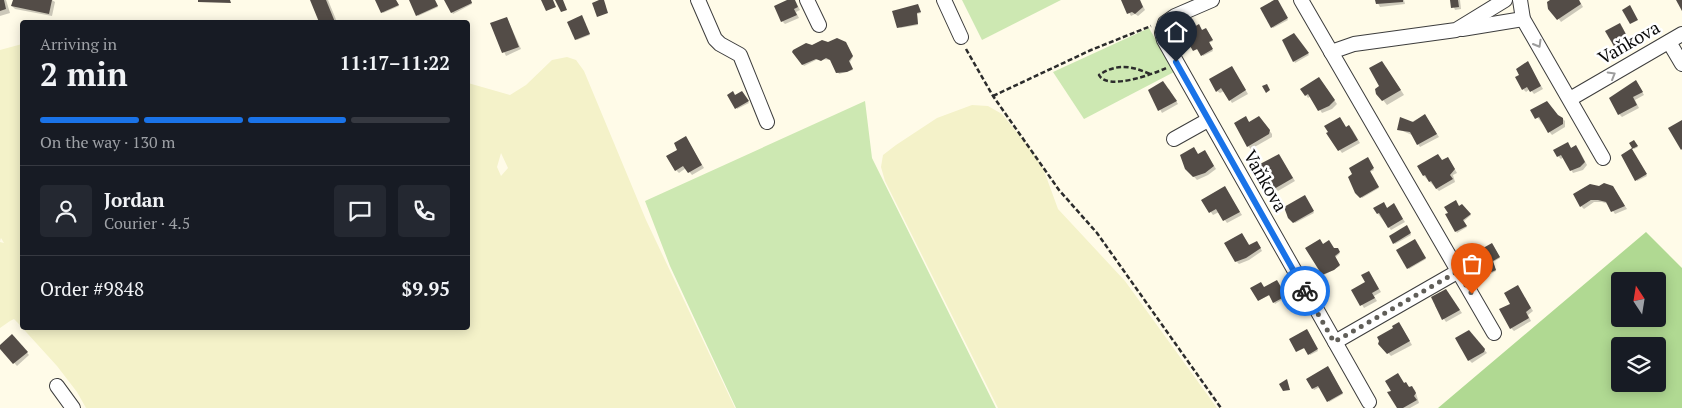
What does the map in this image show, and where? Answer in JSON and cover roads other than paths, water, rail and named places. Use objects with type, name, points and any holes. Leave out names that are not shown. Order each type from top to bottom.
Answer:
[{"type":"street","points":[[698,0],[715,39],[720,44],[740,55],[767,122]]},
{"type":"street","points":[[807,0],[819,25]]},
{"type":"street","points":[[944,0],[961,37]]},
{"type":"street","name":"Vaňkova","points":[[1212,0],[1170,18],[1162,28],[1164,40],[1369,402]]},
{"type":"street","points":[[1301,0],[1494,333]]},
{"type":"street","points":[[1456,30],[1505,0]]},
{"type":"street","points":[[1520,0],[1523,19],[1603,158]]},
{"type":"street","points":[[1331,52],[1354,44],[1523,19]]},
{"type":"street","name":"Vaňkova","points":[[1570,99],[1682,34]]},
{"type":"street","points":[[1669,42],[1682,64]]},
{"type":"street","points":[[1174,139],[1208,120]]},
{"type":"street","points":[[1334,342],[1457,272]]},
{"type":"street","points":[[57,386],[69,407]]}]
